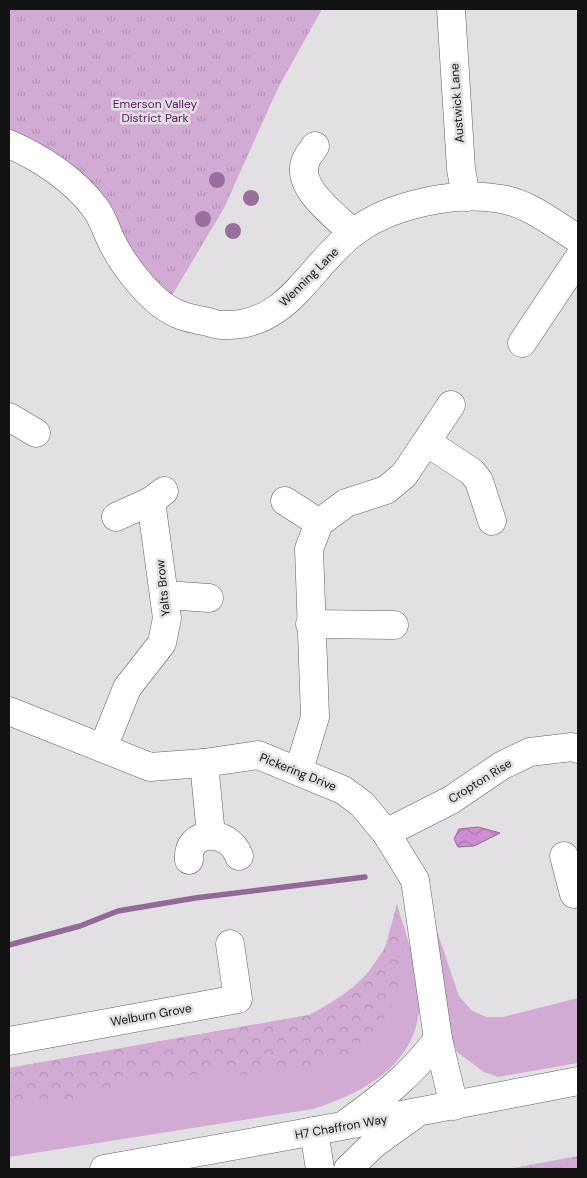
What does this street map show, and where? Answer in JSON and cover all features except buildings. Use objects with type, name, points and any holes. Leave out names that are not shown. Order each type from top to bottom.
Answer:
[{"type":"street","name":"Austwick Lane","points":[[451,9],[461,169],[466,197]]},
{"type":"street","name":"Wenning Lane","points":[[9,144],[29,153],[68,179],[96,209],[114,247],[137,280],[165,307],[178,314],[222,325],[255,321],[275,311],[298,292],[353,233],[382,215],[421,202],[466,197],[502,199],[532,210],[578,239]]},
{"type":"street","points":[[315,146],[305,161],[304,177],[313,194],[353,233]]},
{"type":"street","points":[[522,343],[578,259]]},
{"type":"street","points":[[298,770],[315,716],[310,624],[309,549],[319,523],[346,503],[386,490],[404,475],[428,443],[451,405]]},
{"type":"street","points":[[428,443],[472,472],[479,481],[492,521]]},
{"type":"street","name":"Yalts Brow","points":[[103,748],[127,688],[162,643],[167,618],[158,496],[116,517]]},
{"type":"street","points":[[285,501],[319,523]]},
{"type":"street","points":[[166,595],[208,598]]},
{"type":"street","points":[[310,624],[395,622]]},
{"type":"street","name":"Pickering Drive","points":[[9,711],[150,766],[204,763],[258,755],[344,790],[362,804],[386,833],[415,880],[438,1039],[454,1106]]},
{"type":"street","name":"Cropton Rise","points":[[386,833],[451,800],[501,766],[530,752],[572,747],[578,749]]},
{"type":"street","points":[[204,763],[212,835]]},
{"type":"street","points":[[189,860],[189,855],[195,843],[203,837],[212,835],[221,836],[231,842],[239,856]]},
{"type":"street","points":[[563,851],[574,894]]},
{"type":"street","name":"Welburn Grove","points":[[9,1041],[238,1000],[230,944]]},
{"type":"street","points":[[345,1124],[394,1088],[420,1063],[438,1039]]},
{"type":"street","name":"H7 Chaffron Way","points":[[104,1169],[345,1124],[416,1114],[578,1082]]},
{"type":"street","points":[[348,1169],[374,1144],[416,1114]]},
{"type":"street","points":[[314,1131],[320,1169]]},
{"type":"green space","name":"Emerson Valley District Park","points":[[9,9],[322,9],[278,88],[224,208],[165,307],[84,183],[9,142]]},
{"type":"green space","points":[[425,896],[459,996],[471,1010],[486,1017],[503,1017],[578,998],[578,1063],[498,1077],[484,1072],[457,1052],[451,1036]]},
{"type":"green space","points":[[397,904],[419,986],[419,1012],[414,1032],[406,1049],[381,1076],[348,1095],[313,1109],[9,1157],[9,1068],[309,1015],[352,988],[370,970],[386,944]]},
{"type":"green space","points":[[397,904],[403,939],[402,972],[394,1002],[375,1034],[348,1056],[309,1066],[281,1066],[243,1075],[211,1071],[174,1079],[132,1083],[88,1093],[68,1102],[25,1104],[9,1109],[9,1068],[309,1015],[338,1001],[365,977],[385,948]]},
{"type":"green space","points":[[578,1156],[578,1169],[508,1169]]},
{"type":"water","points":[[478,827],[500,833],[474,846],[458,847],[454,839],[459,829]]},
{"type":"waterway","points":[[9,945],[80,926],[118,911],[195,898],[365,877]]}]
